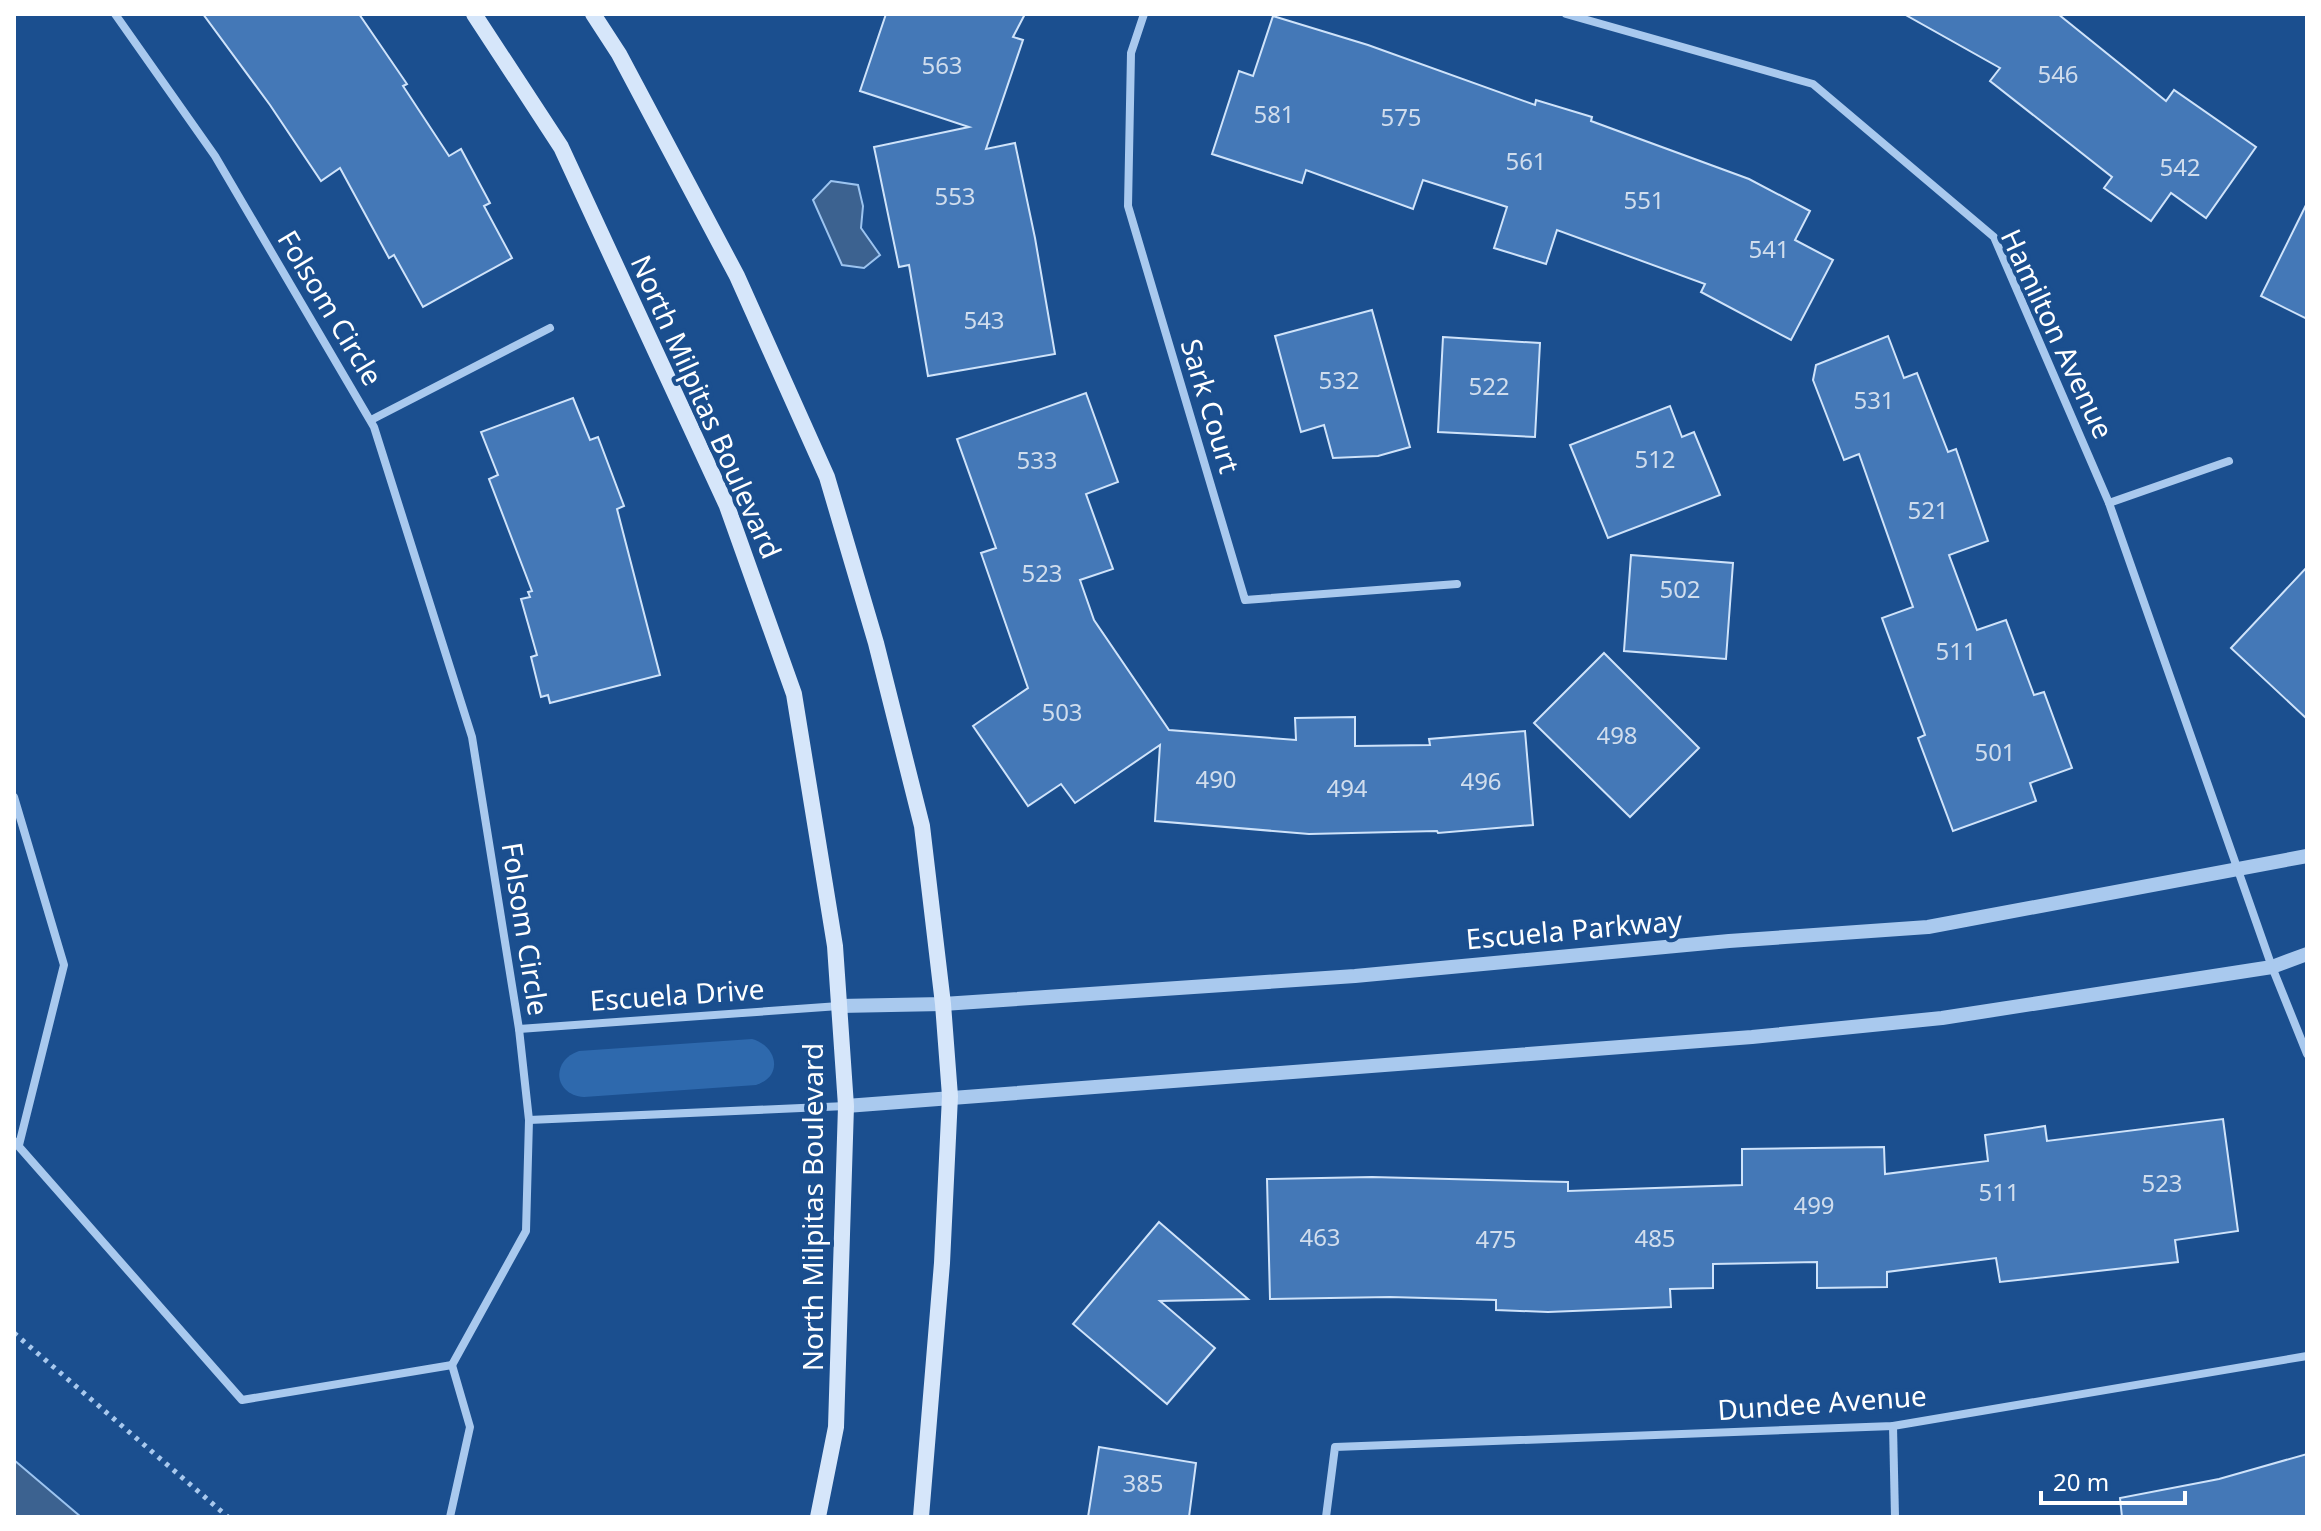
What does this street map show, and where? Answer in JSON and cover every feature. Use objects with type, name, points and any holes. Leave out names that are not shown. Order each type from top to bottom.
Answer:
[{"type":"main road","name":"North Milpitas Boulevard","points":[[474,14],[561,147],[727,506],[794,694],[835,946],[846,1106],[836,1427],[818,1517]]},
{"type":"main road","points":[[593,14],[619,54],[737,276],[827,477],[876,643],[922,826],[943,1004],[950,1096],[942,1263],[921,1517]]},
{"type":"street","name":"Folsom Circle","points":[[115,14],[215,156],[371,420],[472,737],[519,1029],[529,1120],[526,1231],[452,1365]]},
{"type":"street","name":"Sark Court","points":[[1144,14],[1131,53],[1128,206],[1245,600],[1457,584]]},
{"type":"street","name":"Hamilton Avenue","points":[[1566,14],[1813,84],[1994,237],[2109,503],[2272,967],[2307,1054]]},
{"type":"street","points":[[371,420],[550,328]]},
{"type":"street","points":[[2109,503],[2229,461]]},
{"type":"street","points":[[14,797],[64,965],[16,1143],[242,1400],[452,1365],[470,1427],[450,1517]]},
{"type":"street","name":"Escuela Parkway","points":[[839,1006],[943,1004],[1355,976],[1729,941],[1928,927],[2307,856]]},
{"type":"street","points":[[529,1120],[846,1106],[1752,1037],[1942,1018],[2272,967],[2307,954]]},
{"type":"street","name":"Escuela Drive","points":[[519,1029],[839,1006]]},
{"type":"street","name":"Dundee Avenue","points":[[1326,1517],[1335,1447],[1893,1426],[2307,1356]]},
{"type":"street","points":[[1893,1426],[1895,1517]]},
{"type":"path","points":[[14,1333],[228,1517]]},
{"type":"shaded area","points":[[831,181],[858,185],[863,206],[861,228],[880,255],[864,268],[842,265],[813,200]]},
{"type":"shaded area","points":[[752,1039],[767,1048],[774,1061],[771,1075],[756,1085],[584,1097],[566,1090],[559,1077],[563,1062],[579,1051]]},
{"type":"shaded area","points":[[14,1460],[81,1517],[14,1517]]},
{"type":"building","points":[[203,14],[359,14],[407,84],[403,86],[449,156],[461,149],[490,203],[484,206],[512,258],[423,307],[394,255],[389,258],[340,168],[321,181]]},
{"type":"building","points":[[886,14],[1025,14],[1013,37],[1023,40],[986,149],[1015,143],[1055,354],[928,376],[909,265],[899,267],[874,147],[969,127],[860,91]]},
{"type":"building","points":[[1904,14],[2058,14],[2166,101],[2174,90],[2256,147],[2206,218],[2171,193],[2151,221],[2104,188],[2112,177],[1990,81],[2000,68]]},
{"type":"building","points":[[1273,16],[1368,45],[1535,105],[1536,100],[1592,117],[1591,121],[1749,179],[1810,211],[1795,240],[1833,260],[1791,340],[1701,292],[1705,284],[1557,230],[1546,264],[1494,248],[1507,207],[1423,180],[1413,209],[1306,170],[1302,183],[1212,154],[1239,71],[1253,76]]},
{"type":"building","points":[[2307,203],[2307,319],[2261,296]]},
{"type":"building","points":[[1372,310],[1410,447],[1378,456],[1333,458],[1324,425],[1301,432],[1275,336]]},
{"type":"building","points":[[1888,336],[1904,378],[1917,373],[1948,452],[1956,449],[1988,541],[1949,555],[1977,630],[2006,620],[2034,695],[2044,692],[2072,768],[2030,783],[2036,801],[1953,831],[1918,738],[1925,735],[1882,618],[1913,607],[1859,454],[1844,460],[1813,380],[1816,365]]},
{"type":"building","points":[[1443,337],[1540,343],[1535,437],[1438,432]]},
{"type":"building","points":[[1086,393],[1118,482],[1086,494],[1113,569],[1080,580],[1094,620],[1169,730],[1296,740],[1295,718],[1355,717],[1355,746],[1430,745],[1429,739],[1525,731],[1533,825],[1438,833],[1309,834],[1155,821],[1160,745],[1075,803],[1061,784],[1028,806],[973,726],[1028,688],[981,553],[996,548],[957,439]]},
{"type":"building","points":[[573,398],[590,440],[598,437],[624,506],[617,509],[660,675],[550,703],[548,695],[541,697],[531,657],[537,655],[521,599],[530,597],[528,592],[532,591],[489,479],[498,475],[481,432]]},
{"type":"building","points":[[1670,406],[1682,437],[1694,432],[1720,495],[1608,538],[1570,445]]},
{"type":"building","points":[[1631,555],[1733,563],[1726,659],[1624,651]]},
{"type":"building","points":[[2307,567],[2307,719],[2231,648]]},
{"type":"building","points":[[1604,653],[1699,748],[1630,817],[1534,723]]},
{"type":"building","points":[[2223,1119],[2238,1231],[2175,1240],[2178,1262],[2000,1282],[1996,1258],[1887,1272],[1887,1287],[1817,1288],[1817,1262],[1713,1264],[1713,1288],[1670,1289],[1671,1307],[1548,1312],[1496,1310],[1496,1300],[1390,1297],[1270,1299],[1267,1179],[1372,1177],[1568,1182],[1568,1191],[1742,1185],[1742,1149],[1884,1147],[1885,1174],[1988,1161],[1985,1135],[2045,1126],[2047,1141]]},
{"type":"building","points":[[1159,1222],[1248,1299],[1160,1301],[1215,1348],[1167,1404],[1073,1324]]},
{"type":"building","points":[[1099,1447],[1196,1463],[1189,1517],[1088,1517]]},
{"type":"building","points":[[2307,1454],[2307,1517],[2122,1517],[2120,1498],[2219,1479]]}]
